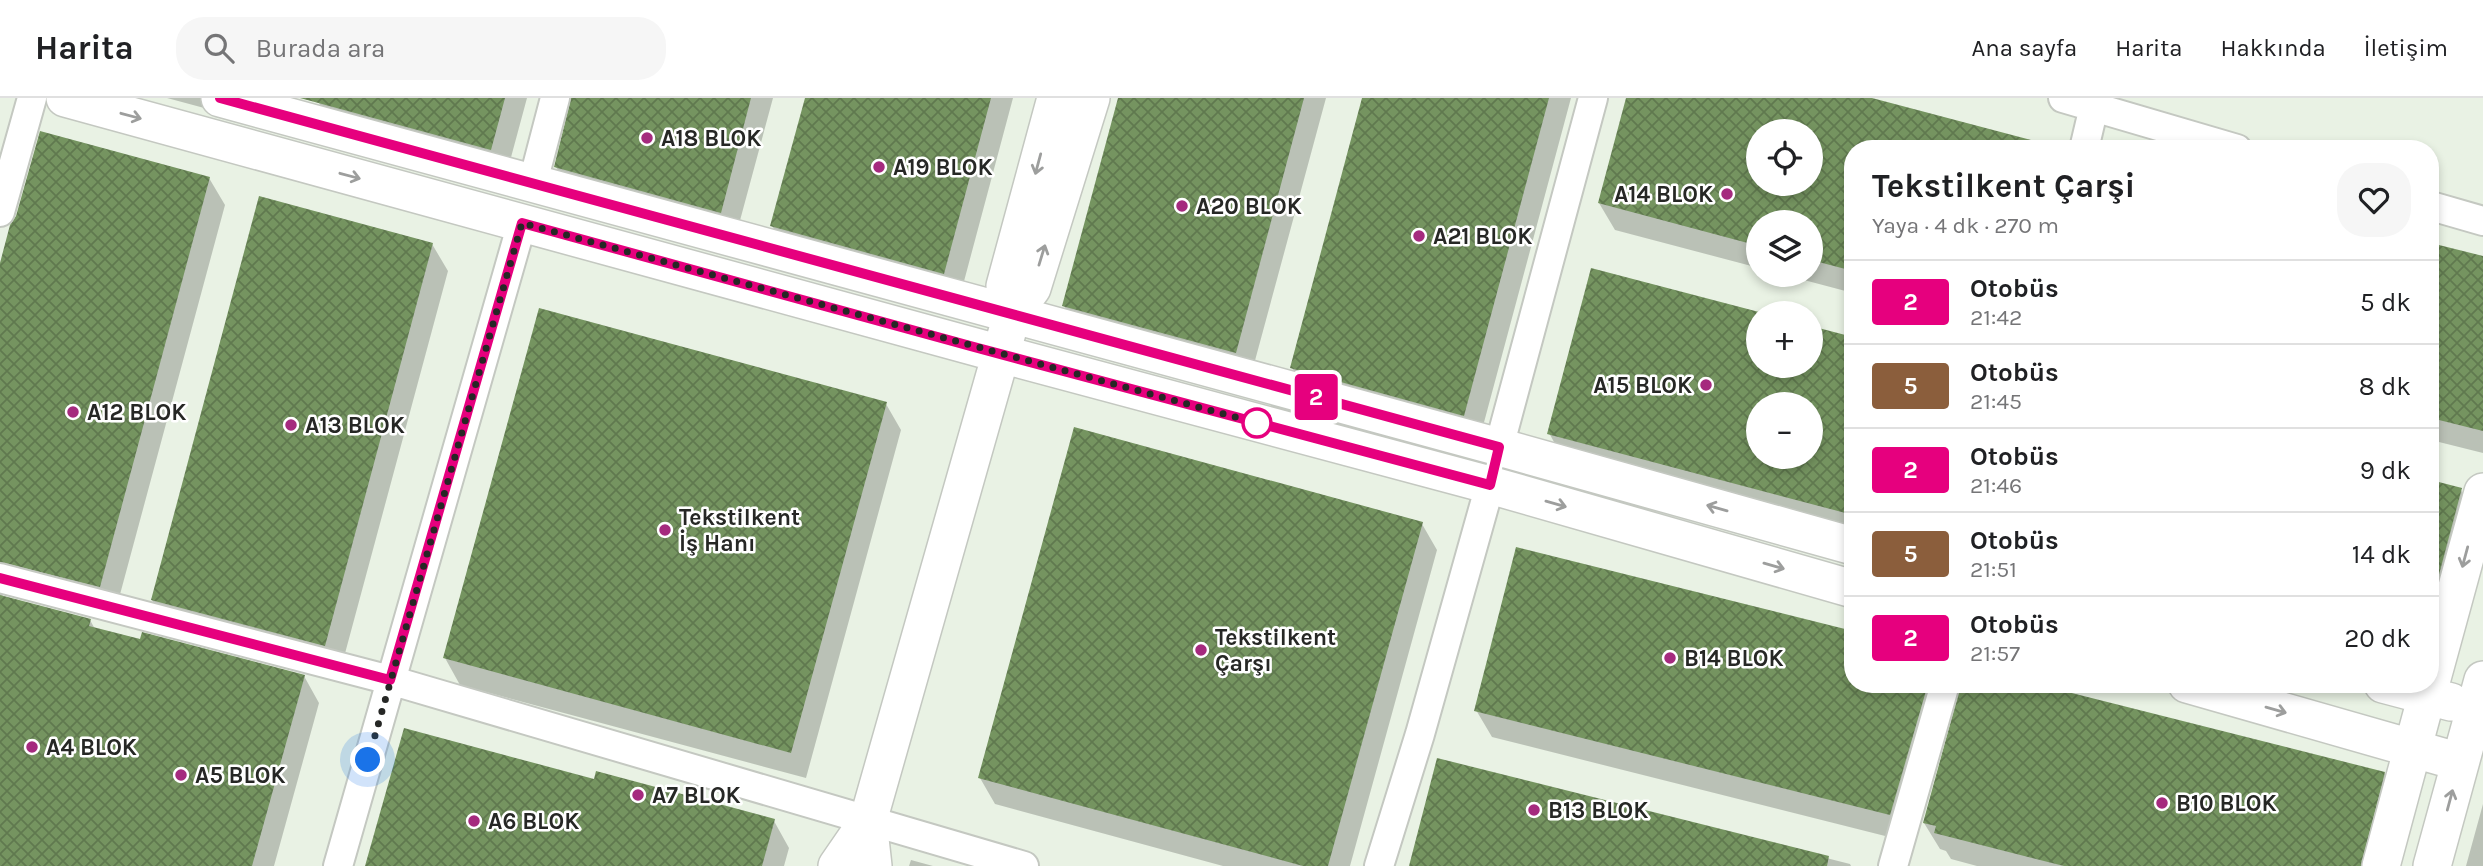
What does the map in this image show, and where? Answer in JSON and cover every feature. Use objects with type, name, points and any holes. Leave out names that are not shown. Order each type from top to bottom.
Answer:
[{"type":"street","points":[[0,212],[32,98]]},
{"type":"street","points":[[65,98],[1490,485],[1844,586]]},
{"type":"street","points":[[220,98],[1844,543]]},
{"type":"street","points":[[338,866],[522,223],[555,98]]},
{"type":"street","points":[[1012,316],[1005,286],[1056,98]]},
{"type":"street","points":[[837,866],[868,821],[1012,316],[1032,288],[1091,98]]},
{"type":"street","points":[[1379,866],[1490,485],[1593,98]]},
{"type":"street","points":[[2063,98],[2095,102],[2210,140]]},
{"type":"street","points":[[2086,140],[2095,102]]},
{"type":"street","points":[[2439,208],[2483,221]]},
{"type":"street","points":[[2439,651],[2483,492]]},
{"type":"street","points":[[0,578],[390,680],[1024,866]]},
{"type":"street","points":[[2432,866],[2479,695],[2439,689]]},
{"type":"street","points":[[1893,866],[1942,693]]},
{"type":"street","points":[[2219,693],[2460,762]]},
{"type":"street","points":[[2381,866],[2427,693]]},
{"type":"street","points":[[868,821],[873,866]]},
{"type":"shaded area","points":[[0,98],[2483,98],[2483,866],[0,866]]},
{"type":"building","points":[[300,98],[505,98],[491,150]]},
{"type":"building","name":"A18 BLOK","points":[[571,98],[751,98],[721,213],[554,167]]},
{"type":"building","name":"A19 BLOK","points":[[805,98],[991,98],[944,274],[770,226]]},
{"type":"building","name":"A20 BLOK","points":[[1118,98],[1304,98],[1236,353],[1062,306]]},
{"type":"building","name":"A21 BLOK","points":[[1362,98],[1549,98],[1464,416],[1290,368]]},
{"type":"building","name":"A14 BLOK","points":[[1626,98],[1872,98],[2031,140],[1844,140],[1844,269],[1823,263],[1823,210],[1746,210],[1746,243],[1598,203]]},
{"type":"building","name":"A12 BLOK","points":[[40,131],[210,177],[100,587],[0,562],[0,263]]},
{"type":"building","name":"A13 BLOK","points":[[259,196],[433,243],[325,646],[151,600]]},
{"type":"building","points":[[2439,245],[2483,256],[2483,431],[2439,420]]},
{"type":"building","name":"A15 BLOK","points":[[1591,268],[1746,309],[1746,378],[1823,378],[1823,329],[1844,335],[1844,513],[1547,434]]},
{"type":"building","name":"Tekstilkent İş Hanı","points":[[539,308],[887,402],[791,753],[443,658]]},
{"type":"building","name":"Tekstilkent Çarşı","points":[[1074,427],[1423,522],[1328,866],[1303,866],[978,778]]},
{"type":"building","points":[[2439,482],[2462,488],[2439,574]]},
{"type":"building","name":"B14 BLOK","points":[[1516,547],[1844,629],[1844,693],[1925,693],[1890,815],[1474,711]]},
{"type":"building","name":"A5 BLOK","points":[[0,595],[91,619],[89,626],[140,639],[142,632],[305,675],[252,866],[0,866]]},
{"type":"building","name":"B10 BLOK","points":[[1959,693],[2072,693],[2385,772],[2361,866],[2064,866],[1934,833],[1936,826],[1923,823]]},
{"type":"building","points":[[404,728],[594,779],[596,771],[775,819],[762,866],[365,866]]},
{"type":"building","name":"B13 BLOK","points":[[1437,758],[1829,856],[1827,866],[1409,866]]},
{"type":"bus line","name":"2","points":[[0,578],[390,680],[522,223],[1490,485],[1499,447],[220,98]]},
{"type":"place","name":"A18 BLOK","points":[[647,138]]},
{"type":"place","name":"A19 BLOK","points":[[879,167]]},
{"type":"place","name":"A14 BLOK","points":[[1727,194]]},
{"type":"place","name":"A20 BLOK","points":[[1182,206]]},
{"type":"place","name":"A21 BLOK","points":[[1419,236]]},
{"type":"place","name":"A15 BLOK","points":[[1706,385]]},
{"type":"place","name":"A12 BLOK","points":[[73,412]]},
{"type":"place","name":"A13 BLOK","points":[[291,425]]},
{"type":"place","name":"Tekstilkent İş Hanı","points":[[665,530]]},
{"type":"place","name":"Tekstilkent Çarşı","points":[[1201,650]]},
{"type":"place","name":"B14 BLOK","points":[[1670,658]]},
{"type":"place","name":"A4 BLOK","points":[[32,747]]},
{"type":"place","name":"A5 BLOK","points":[[181,775]]},
{"type":"place","name":"A7 BLOK","points":[[638,795]]},
{"type":"place","name":"B10 BLOK","points":[[2162,803]]},
{"type":"place","name":"B13 BLOK","points":[[1534,810]]},
{"type":"place","name":"A6 BLOK","points":[[474,821]]},
{"type":"route","points":[[368,760],[522,223],[1257,423]]}]
